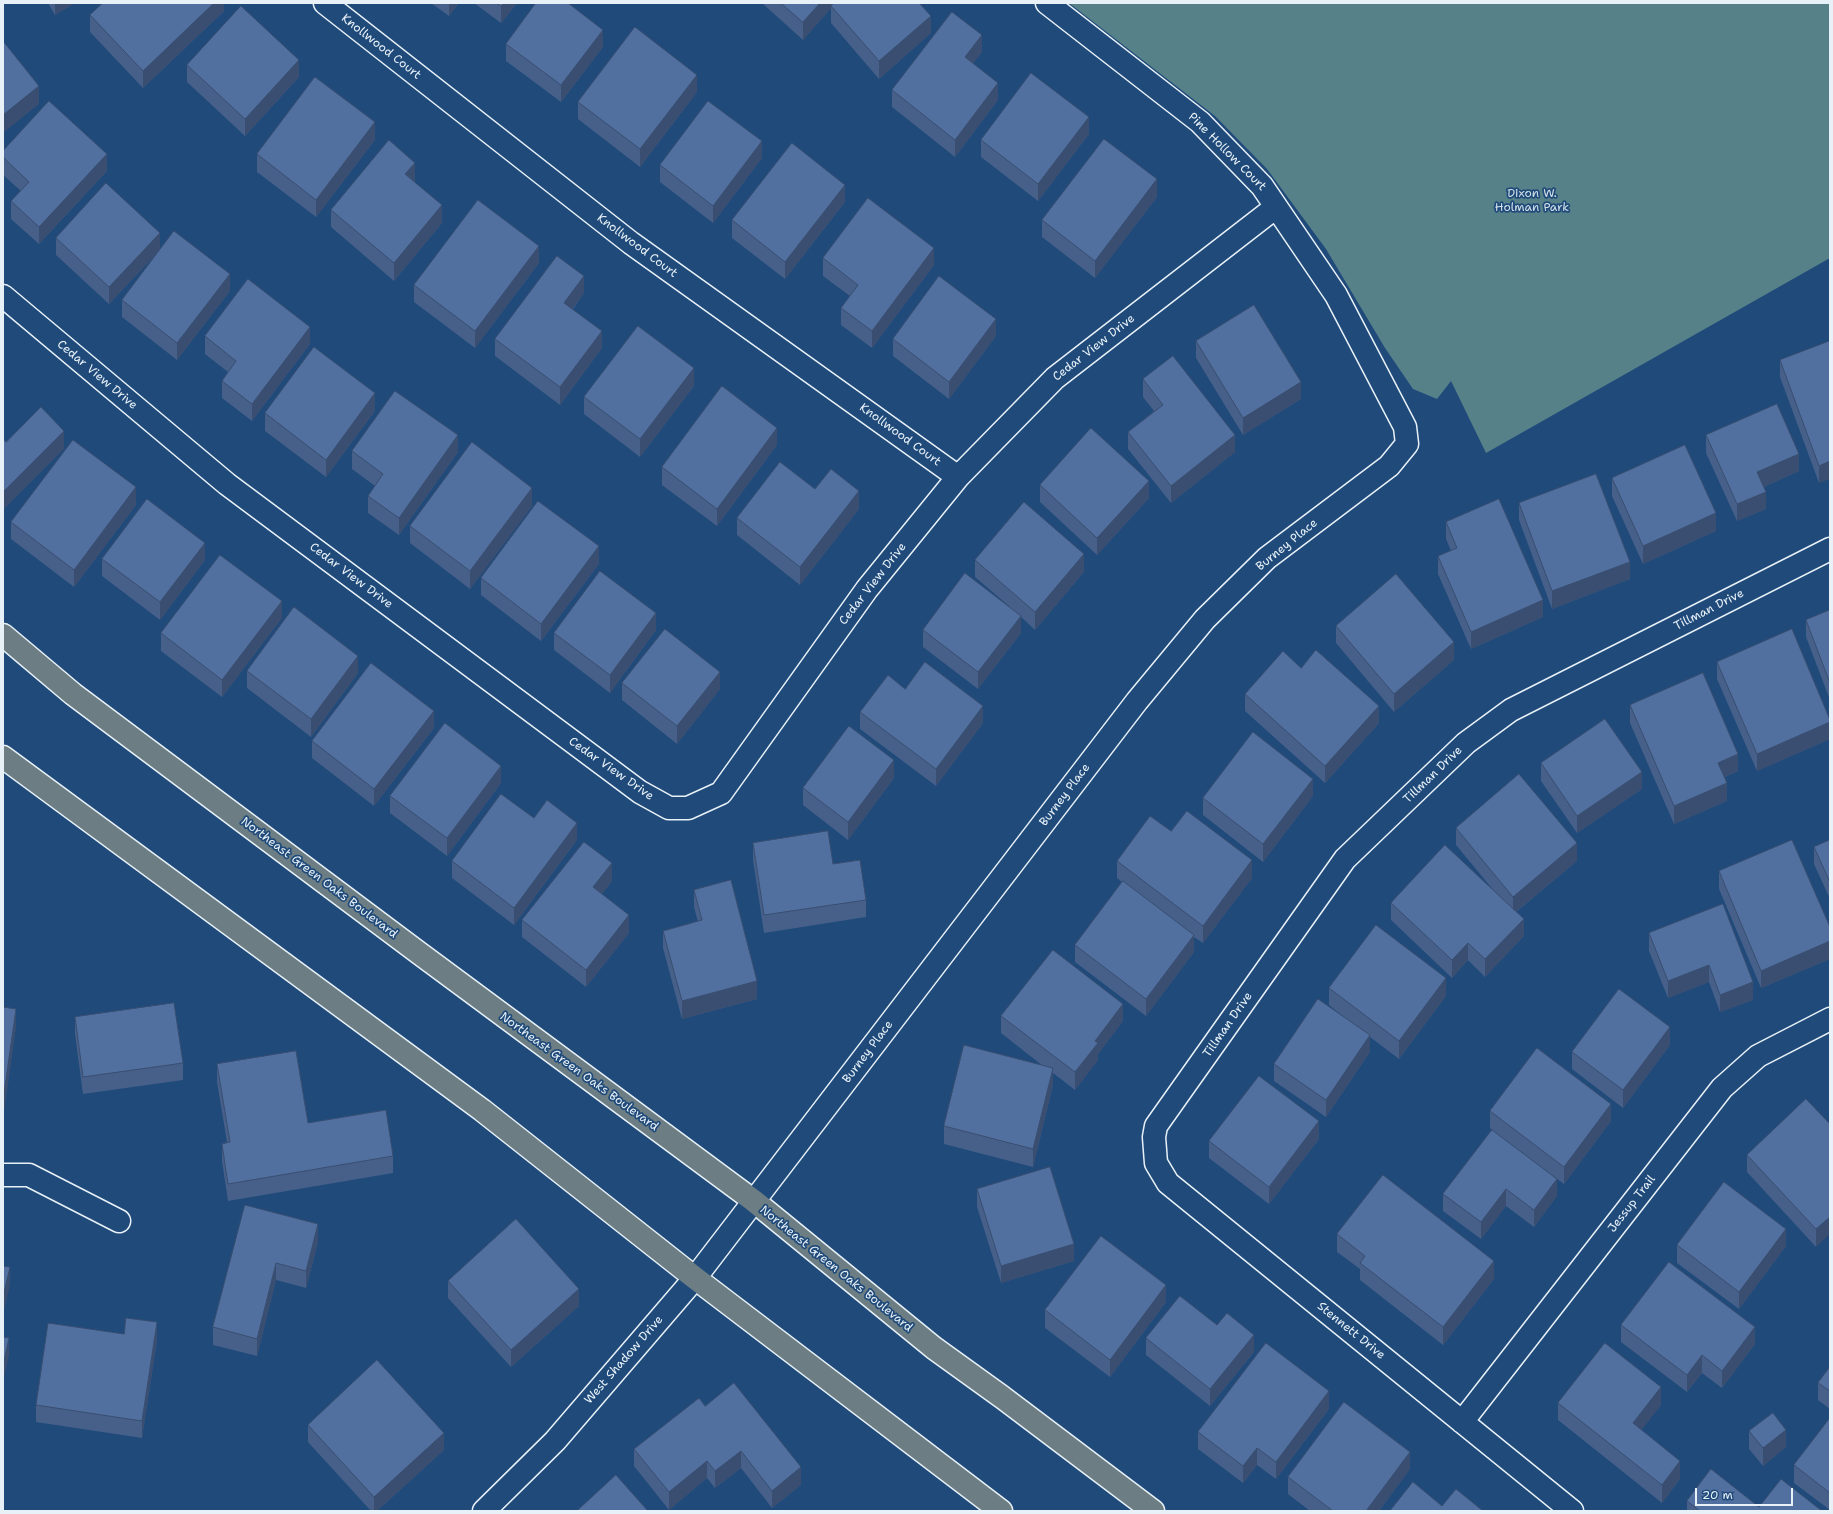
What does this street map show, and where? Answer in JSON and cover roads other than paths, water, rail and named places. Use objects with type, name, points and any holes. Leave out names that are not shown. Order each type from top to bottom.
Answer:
[{"type":"main road","name":"Northeast Green Oaks Boulevard","points":[[3,635],[73,694],[754,1201],[934,1348],[1002,1397],[1153,1511]]},
{"type":"main road","points":[[3,757],[482,1110],[695,1278],[1001,1511]]},
{"type":"street","name":"Knollwood Court","points":[[324,3],[631,243],[958,477]]},
{"type":"street","name":"Pine Hollow Court","points":[[1048,3],[1200,122],[1262,186],[1336,295],[1405,427]]},
{"type":"street","name":"Cedar View Drive","points":[[3,296],[227,484],[640,792],[669,808],[688,808],[721,793],[867,589],[958,477],[1055,378],[1276,207]]},
{"type":"street","name":"Burney Place","points":[[754,1201],[1137,701],[1200,625],[1267,558],[1389,466],[1407,444],[1405,427]]},
{"type":"street","name":"Tillman Drive","points":[[1154,1137],[1156,1126],[1345,859],[1466,743],[1511,710],[1830,549]]},
{"type":"street","name":"Jessup Trail","points":[[1462,1422],[1722,1088],[1758,1056],[1830,1019]]},
{"type":"street","name":"Stennett Drive","points":[[1154,1137],[1156,1164],[1168,1183],[1572,1511]]},
{"type":"street","points":[[3,1175],[29,1175],[119,1221]]},
{"type":"street","name":"West Shadow Drive","points":[[484,1511],[555,1441],[695,1278],[754,1201]]},
{"type":"park label","name":"Dixon W. Holman Park","points":[[1532,201]]}]
